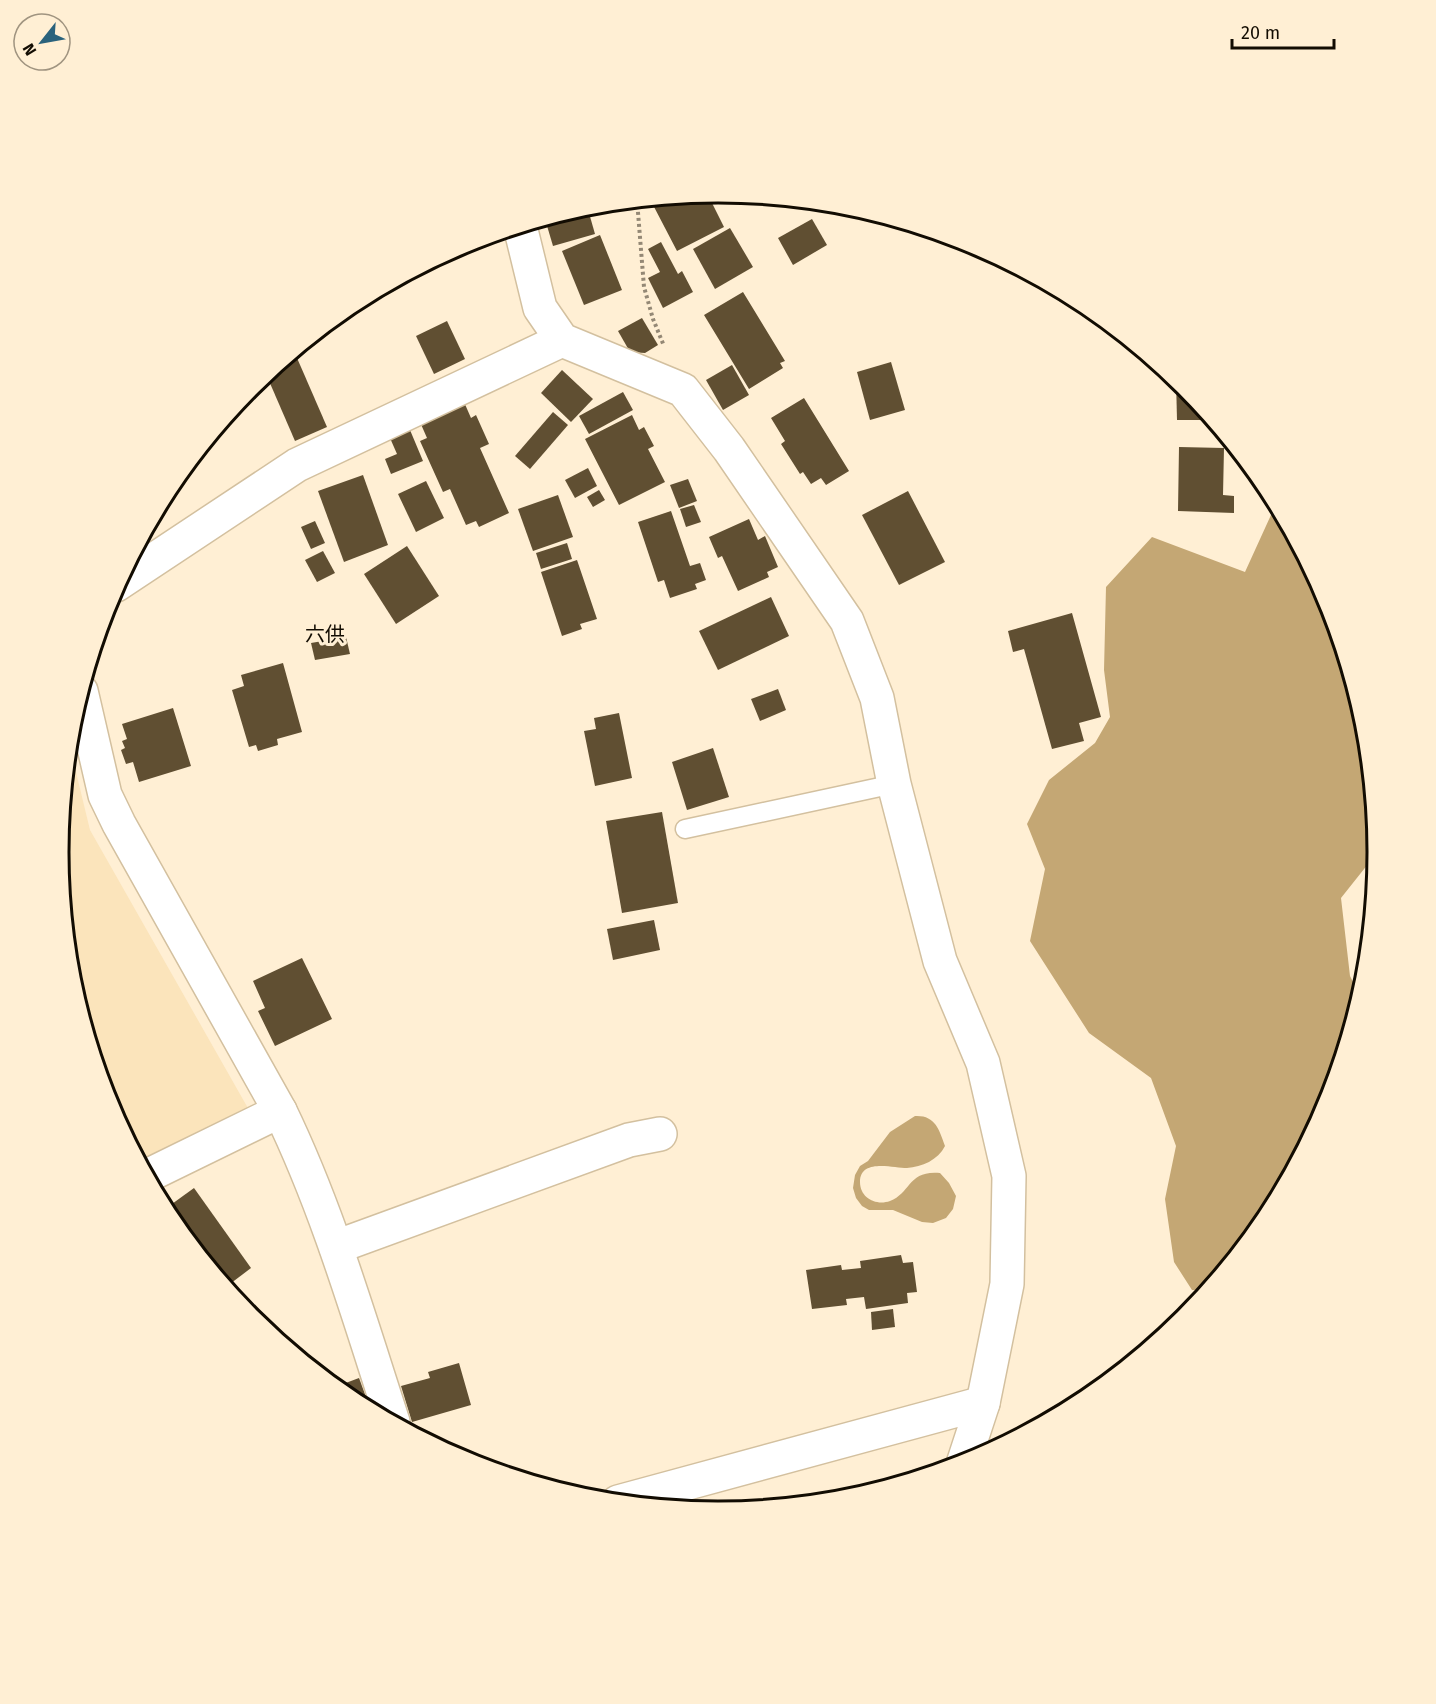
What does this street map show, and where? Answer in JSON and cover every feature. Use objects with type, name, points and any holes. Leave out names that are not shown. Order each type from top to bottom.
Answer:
[{"type":"street","points":[[522,233],[540,308],[562,340],[683,390],[729,449],[847,621],[877,698],[894,784],[940,961],[983,1063],[1009,1176],[1007,1284],[983,1403],[967,1451]]},
{"type":"street","points":[[132,575],[297,465],[562,340]]},
{"type":"street","points":[[85,708],[105,795],[119,824],[280,1111],[304,1160],[336,1247],[390,1412]]},
{"type":"street","points":[[154,1173],[280,1111]]},
{"type":"street","points":[[336,1247],[629,1140],[660,1134]]},
{"type":"street","points":[[641,1496],[983,1403]]},
{"type":"lane","points":[[685,829],[894,784]]},
{"type":"path","points":[[639,208],[644,287],[653,318],[683,390]]},
{"type":"shaded area","points":[[1272,514],[1300,565],[1318,604],[1345,684],[1355,725],[1361,767],[1366,810],[1367,866],[1341,898],[1350,976],[1354,984],[1333,1061],[1318,1100],[1280,1177],[1258,1213],[1206,1280],[1196,1290],[1192,1290],[1174,1262],[1165,1199],[1176,1146],[1151,1078],[1089,1033],[1030,941],[1045,869],[1027,824],[1049,780],[1095,743],[1110,717],[1104,670],[1106,587],[1152,537],[1245,572]]},
{"type":"shaded area","points":[[75,768],[90,830],[253,1117],[151,1166],[136,1139],[103,1061],[81,979],[70,894],[70,810]]},
{"type":"shaded area","points":[[915,1116],[927,1118],[935,1124],[945,1146],[942,1151],[934,1159],[918,1166],[871,1167],[861,1175],[861,1188],[870,1199],[885,1202],[897,1197],[916,1178],[930,1173],[940,1173],[956,1196],[953,1209],[946,1218],[933,1223],[922,1222],[893,1210],[869,1210],[862,1206],[856,1198],[853,1188],[855,1175],[860,1166],[868,1161],[890,1132]]},
{"type":"building","points":[[712,203],[724,227],[677,251],[654,207]]},
{"type":"building","points":[[590,215],[595,234],[553,246],[547,226]]},
{"type":"building","points":[[812,219],[827,245],[793,265],[778,238]]},
{"type":"building","points":[[730,228],[753,267],[715,289],[693,249]]},
{"type":"building","points":[[600,235],[622,290],[584,305],[562,251]]},
{"type":"building","points":[[661,242],[678,274],[682,271],[693,292],[663,308],[648,278],[660,272],[648,249]]},
{"type":"building","points":[[743,292],[785,361],[780,363],[783,368],[749,389],[704,315]]},
{"type":"building","points":[[642,318],[658,345],[645,353],[630,352],[618,331]]},
{"type":"building","points":[[447,321],[465,359],[434,374],[416,336]]},
{"type":"building","points":[[297,358],[327,427],[295,441],[270,383]]},
{"type":"building","points":[[891,362],[905,410],[870,420],[857,372]]},
{"type":"building","points":[[732,365],[749,395],[723,410],[706,380]]},
{"type":"building","points":[[562,370],[593,399],[571,422],[541,393]]},
{"type":"building","points":[[623,392],[633,410],[589,434],[579,416]]},
{"type":"building","points":[[1176,392],[1202,420],[1177,420]]},
{"type":"building","points":[[804,398],[849,471],[826,485],[821,478],[811,484],[803,472],[800,474],[781,444],[785,441],[771,418]]},
{"type":"building","points":[[464,402],[471,418],[476,415],[489,444],[480,448],[509,513],[479,527],[476,521],[466,525],[450,489],[443,492],[420,441],[427,438],[420,422]]},
{"type":"building","points":[[553,412],[568,425],[530,469],[515,456]]},
{"type":"building","points":[[632,415],[639,430],[644,427],[654,446],[648,449],[665,482],[619,505],[585,439]]},
{"type":"building","points":[[410,430],[423,461],[391,474],[385,459],[397,454],[390,438]]},
{"type":"building","points":[[1179,447],[1224,448],[1223,495],[1234,496],[1234,513],[1178,511]]},
{"type":"building","points":[[588,468],[597,486],[575,498],[565,480]]},
{"type":"building","points":[[363,475],[388,545],[344,562],[318,491]]},
{"type":"building","points":[[688,479],[697,501],[679,508],[670,485]]},
{"type":"building","points":[[426,481],[444,518],[416,532],[398,494]]},
{"type":"building","points":[[599,490],[605,500],[593,507],[587,497]]},
{"type":"building","points":[[908,491],[945,562],[899,585],[862,515]]},
{"type":"building","points":[[558,495],[573,537],[533,551],[518,509]]},
{"type":"building","points":[[694,505],[701,522],[686,527],[680,509]]},
{"type":"building","points":[[671,511],[690,566],[700,563],[706,580],[695,584],[697,589],[670,598],[664,580],[658,582],[638,522]]},
{"type":"building","points":[[749,519],[758,540],[765,536],[778,567],[767,572],[769,577],[738,591],[722,556],[718,558],[709,537]]},
{"type":"building","points":[[315,521],[325,543],[311,549],[301,527]]},
{"type":"building","points":[[567,543],[572,559],[541,569],[536,553]]},
{"type":"building","points":[[407,546],[439,596],[396,624],[364,574]]},
{"type":"building","points":[[323,551],[335,573],[317,582],[305,560]]},
{"type":"building","points":[[577,560],[597,619],[580,624],[582,629],[562,636],[541,572]]},
{"type":"building","points":[[771,597],[789,636],[718,670],[699,631]]},
{"type":"building","points":[[1072,613],[1101,717],[1079,723],[1084,741],[1052,749],[1024,649],[1013,652],[1008,631]]},
{"type":"building","points":[[346,637],[350,654],[315,660],[311,643]]},
{"type":"building","points":[[283,663],[302,732],[277,739],[278,745],[258,751],[256,745],[249,747],[232,690],[244,686],[241,675]]},
{"type":"building","points":[[778,689],[786,710],[760,721],[751,699]]},
{"type":"building","points":[[173,708],[191,766],[139,782],[133,762],[126,764],[121,750],[125,748],[122,741],[127,739],[122,724]]},
{"type":"building","points":[[619,713],[632,778],[595,786],[584,731],[596,729],[594,718]]},
{"type":"building","points":[[713,748],[729,797],[687,810],[672,762]]},
{"type":"building","points":[[662,812],[678,903],[622,913],[606,821]]},
{"type":"building","points":[[654,920],[660,950],[613,960],[607,929]]},
{"type":"building","points":[[302,958],[332,1019],[275,1046],[258,1011],[265,1008],[253,981]]},
{"type":"building","points":[[194,1188],[251,1268],[232,1282],[203,1247],[172,1204]]},
{"type":"building","points":[[901,1255],[903,1263],[913,1262],[917,1292],[907,1293],[908,1303],[866,1309],[864,1297],[846,1299],[847,1305],[812,1309],[806,1270],[841,1265],[842,1270],[861,1268],[860,1261]]},
{"type":"building","points":[[893,1309],[895,1327],[872,1330],[871,1312]]},
{"type":"building","points":[[459,1363],[471,1405],[412,1422],[401,1386],[430,1378],[428,1372]]},
{"type":"building","points":[[359,1378],[366,1398],[357,1392],[345,1383]]},
{"type":"district","name":"六供","points":[[325,634]]}]
